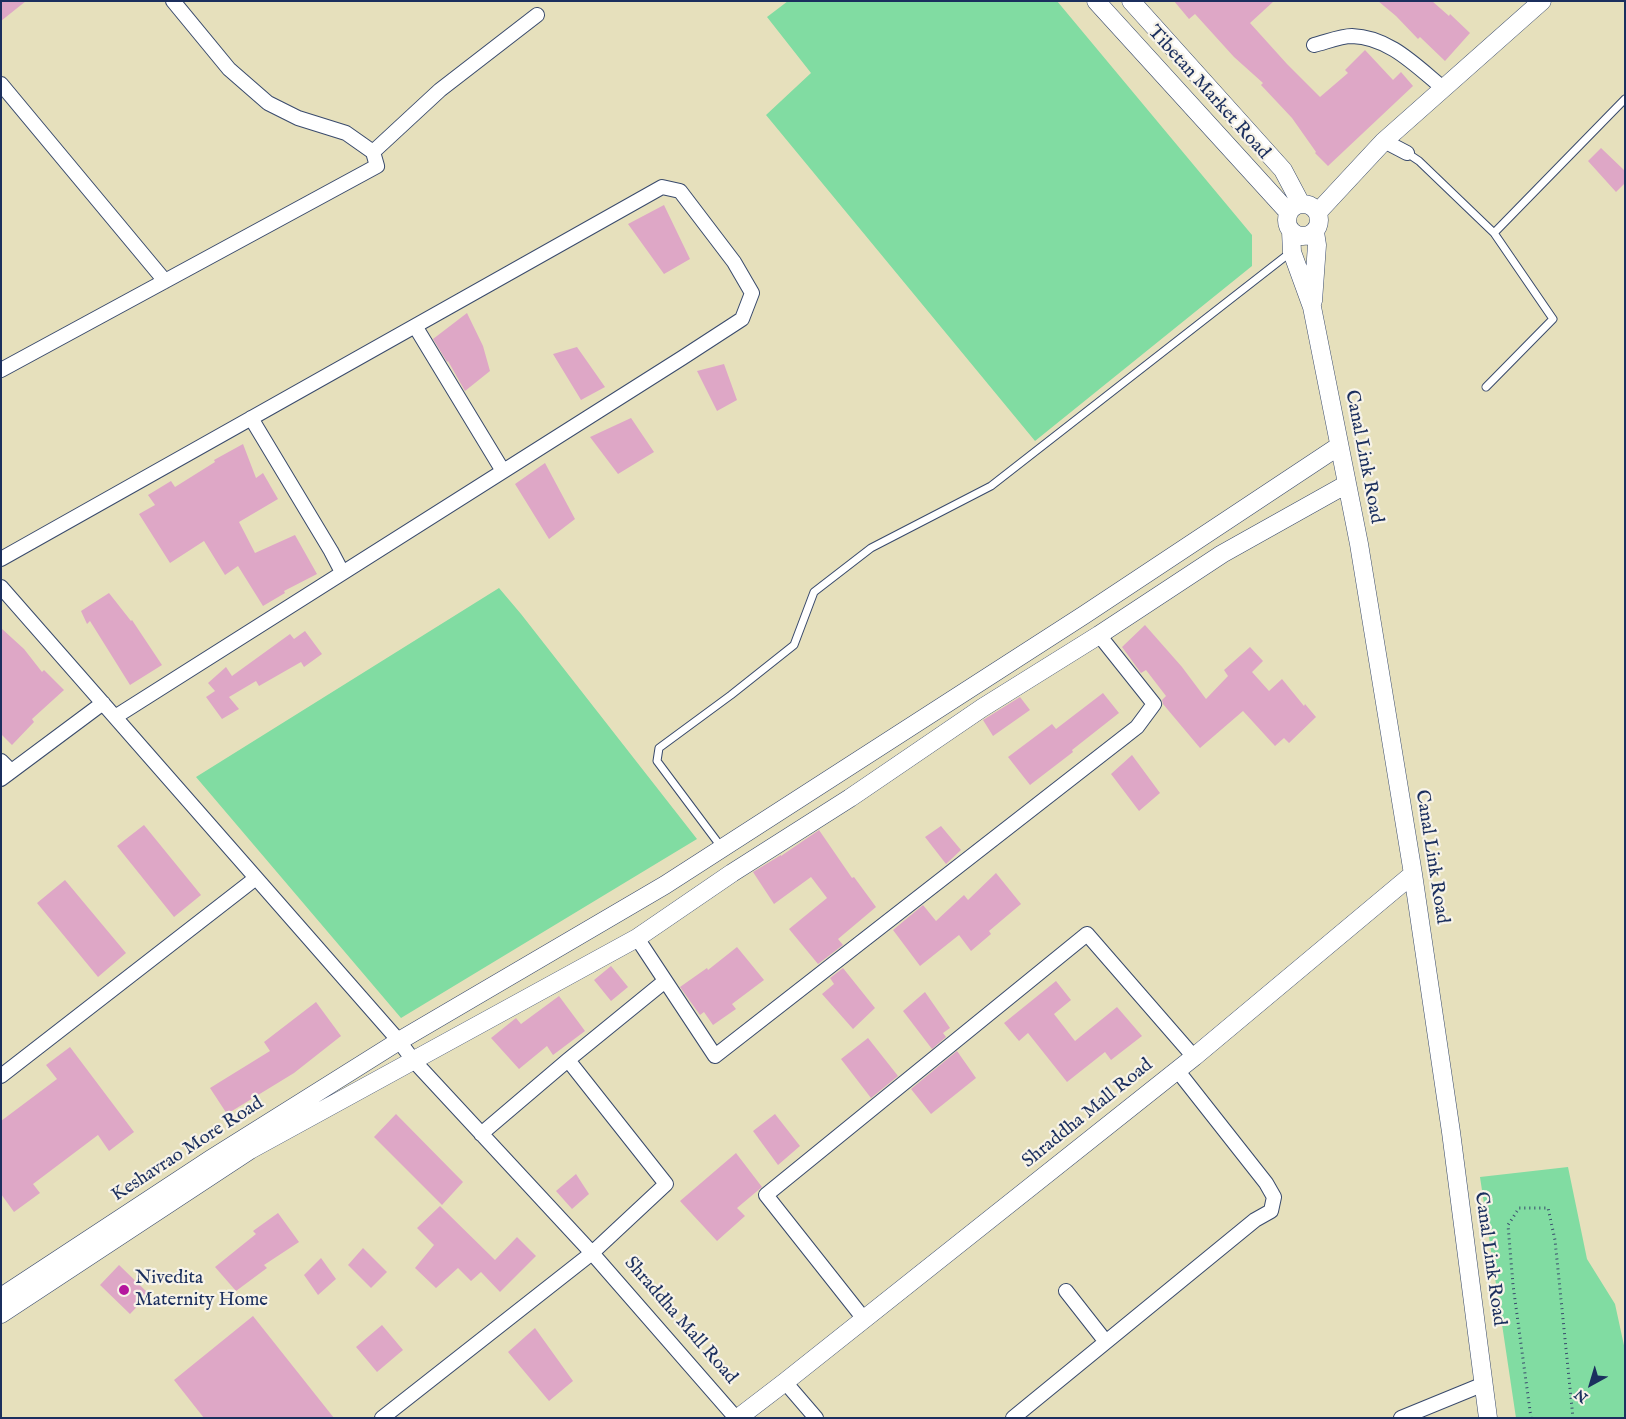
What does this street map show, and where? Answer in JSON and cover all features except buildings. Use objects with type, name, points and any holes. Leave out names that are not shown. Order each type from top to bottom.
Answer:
[{"type":"street","points":[[1,370],[377,166],[373,152],[346,133],[298,118],[268,103],[229,69],[173,1]]},
{"type":"street","name":"Tibetan Market Road","points":[[1096,1],[1295,209]]},
{"type":"street","name":"Tibetan Market Road","points":[[1131,1],[1283,170],[1295,209]]},
{"type":"street","points":[[1318,212],[1384,141],[1542,1]]},
{"type":"street","points":[[373,152],[440,90],[537,14]]},
{"type":"street","points":[[1314,45],[1351,36],[1374,40],[1393,48],[1443,88]]},
{"type":"street","points":[[1,84],[165,281]]},
{"type":"street","points":[[1384,141],[1407,153]]},
{"type":"street","points":[[1,559],[662,187],[680,191],[734,262],[752,293],[742,319],[115,717]]},
{"type":"street","points":[[1311,205],[1318,212],[1319,226],[1311,235],[1303,236],[1292,231],[1288,224],[1295,209],[1311,205]]},
{"type":"street","name":"Canal Link Road","points":[[1292,231],[1292,252],[1312,307],[1359,544],[1413,874],[1451,1132],[1488,1418]]},
{"type":"street","name":"Canal Link Road","points":[[1312,307],[1317,245],[1315,232]]},
{"type":"street","points":[[415,326],[503,471]]},
{"type":"street","points":[[251,418],[331,550],[342,572]]},
{"type":"street","name":"Keshavrao More Road","points":[[1,1297],[211,1160],[399,1041],[665,885],[1084,616],[1339,446]]},
{"type":"street","points":[[1,1314],[250,1150],[637,938],[732,873],[850,798],[982,708],[1099,635],[1222,554],[1346,484]]},
{"type":"street","name":"Shraddha Mall Road","points":[[1,587],[399,1041],[413,1060],[592,1253],[737,1418],[785,1382],[1194,1057],[1413,874]]},
{"type":"street","points":[[637,938],[715,1056],[1137,727],[1154,704],[1099,635]]},
{"type":"street","points":[[1,761],[6,775],[103,703]]},
{"type":"street","points":[[1,1076],[256,878]]},
{"type":"street","points":[[864,1319],[766,1195],[1087,934],[1194,1057]]},
{"type":"street","points":[[481,1134],[665,981]]},
{"type":"street","points":[[382,1418],[592,1253],[666,1184],[568,1060]]},
{"type":"street","points":[[1013,1418],[1255,1220],[1272,1211],[1274,1197],[1266,1183],[1177,1070]]},
{"type":"street","points":[[1066,1291],[1106,1342]]},
{"type":"street","points":[[785,1382],[816,1418]]},
{"type":"street","points":[[1401,1418],[1484,1384]]},
{"type":"lane","points":[[1494,233],[1625,98]]},
{"type":"lane","points":[[1407,153],[1494,233],[1553,319],[1486,386]]},
{"type":"lane","points":[[722,848],[657,761],[659,748],[732,695],[794,645],[814,592],[871,548],[992,486],[1292,252]]},
{"type":"path","points":[[1531,1418],[1513,1285],[1508,1224],[1519,1208],[1548,1208],[1556,1240],[1574,1418]]},
{"type":"green space","points":[[788,1],[1057,1],[1252,235],[1252,266],[1035,441],[766,115],[811,73],[767,17]]},
{"type":"green space","points":[[499,588],[697,839],[401,1018],[196,777]]},
{"type":"green space","points":[[1568,1167],[1587,1259],[1615,1304],[1625,1350],[1625,1418],[1516,1418],[1480,1177]]},
{"type":"place","name":"Nivedita Maternity Home","points":[[124,1290]]}]
